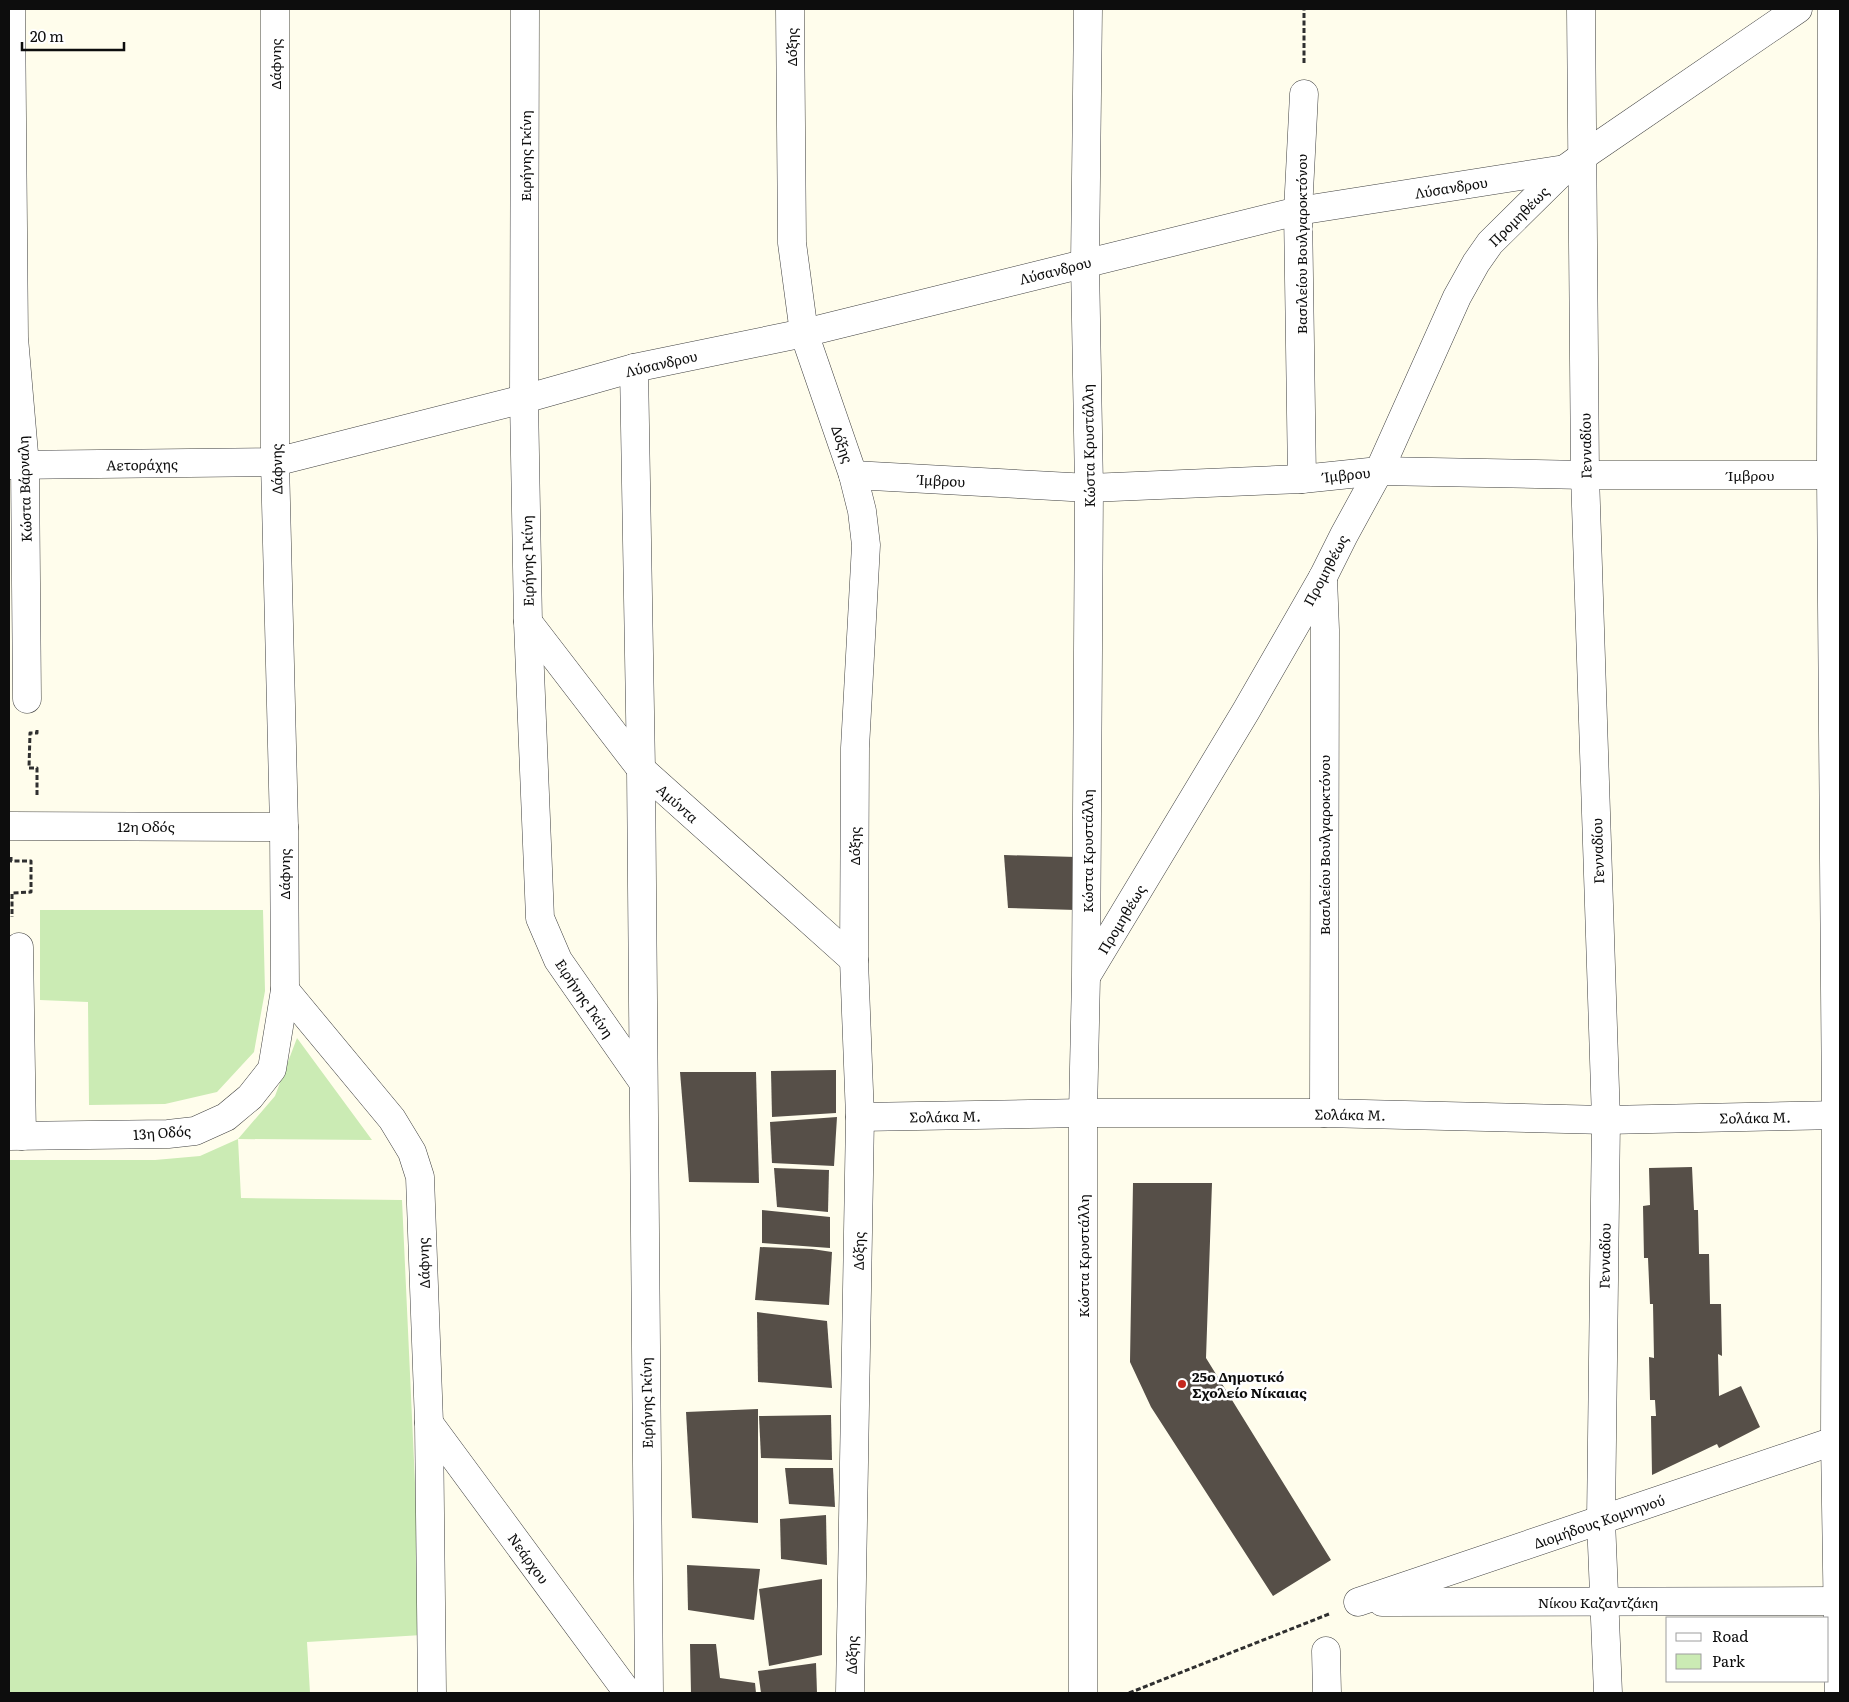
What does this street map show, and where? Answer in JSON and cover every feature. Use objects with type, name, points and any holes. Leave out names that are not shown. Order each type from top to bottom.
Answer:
[{"type":"street","name":"Κώστα Βάρναλη","points":[[11,9],[14,338],[17,465],[27,699]]},
{"type":"street","name":"Δάφνης","points":[[275,9],[276,462],[284,827],[285,990],[392,1119],[412,1152],[420,1177],[429,1423],[432,1693]]},
{"type":"street","name":"Ειρήνης Γκίνη","points":[[525,9],[524,399],[528,622],[540,918],[558,960],[643,1082]]},
{"type":"street","name":"Δόξης","points":[[790,9],[792,243],[804,333],[853,475],[862,511],[866,545],[855,748],[854,960],[860,1117],[850,1693]]},
{"type":"street","name":"Κώστα Κρυστάλλη","points":[[1083,1693],[1084,1113],[1089,488],[1084,263],[1088,9]]},
{"type":"street","name":"Γενναδίου","points":[[1581,9],[1574,162],[1606,1120],[1601,1520],[1608,1693]]},
{"type":"street","name":"Λύσανδρου","points":[[276,462],[524,399],[634,368],[804,333],[1298,211],[1574,162],[1798,9]]},
{"type":"street","points":[[1832,9],[1839,1693]]},
{"type":"street","name":"Βασιλείου Βουλγαροκτόνου","points":[[1302,479],[1298,211],[1304,94]]},
{"type":"street","name":"Προμηθέως","points":[[1086,976],[1246,711],[1323,577],[1379,471],[1457,297],[1476,264],[1490,243],[1574,162]]},
{"type":"street","name":"Ειρήνης Γκίνη","points":[[634,368],[641,770],[649,1693]]},
{"type":"street","name":"Αετοράχης","points":[[17,465],[276,462]]},
{"type":"street","name":"Ίμβρου","points":[[853,475],[1089,488],[1302,479],[1379,471],[1585,475],[1835,475]]},
{"type":"street","name":"Βασιλείου Βουλγαροκτόνου","points":[[1323,577],[1324,1112]]},
{"type":"street","name":"Αμύντα","points":[[528,622],[641,770],[854,960]]},
{"type":"street","name":"12η Οδός","points":[[9,826],[284,827]]},
{"type":"street","points":[[15,1136],[20,946]]},
{"type":"street","name":"13η Οδός","points":[[15,1136],[168,1134],[195,1131],[226,1118],[250,1097],[272,1069],[285,990]]},
{"type":"street","name":"Σολάκα Μ.","points":[[860,1117],[1084,1113],[1324,1112],[1606,1120],[1838,1115]]},
{"type":"street","name":"Νεάρχου","points":[[429,1423],[628,1693]]},
{"type":"street","name":"Διομήδους Κομνηνού","points":[[1358,1602],[1838,1440]]},
{"type":"street","name":"Νίκου Καζαντζάκη","points":[[1358,1602],[1838,1601]]},
{"type":"street","points":[[1326,1651],[1327,1693]]},
{"type":"path","points":[[1304,9],[1304,94]]},
{"type":"path","points":[[36,826],[37,768],[29,768],[30,733],[37,734],[38,726]]},
{"type":"path","points":[[11,861],[31,861],[31,892],[12,893],[12,918]]},
{"type":"path","points":[[1129,1693],[1358,1602]]},
{"type":"green space","points":[[40,910],[263,910],[265,991],[254,1052],[217,1092],[165,1104],[89,1105],[88,1002],[40,1000]]},
{"type":"green space","points":[[297,1038],[372,1140],[238,1139],[275,1096]]},
{"type":"green space","points":[[238,1139],[241,1198],[402,1200],[422,1635],[307,1642],[310,1693],[9,1693],[9,1160],[155,1160],[200,1156]]},
{"type":"building","points":[[1004,855],[1076,857],[1076,910],[1008,908]]},
{"type":"building","points":[[836,1070],[836,1113],[772,1117],[771,1071]]},
{"type":"building","points":[[680,1072],[756,1072],[759,1183],[689,1182]]},
{"type":"building","points":[[837,1117],[834,1166],[772,1163],[770,1122]]},
{"type":"building","points":[[1692,1167],[1694,1210],[1698,1210],[1699,1254],[1709,1254],[1710,1304],[1721,1304],[1722,1356],[1718,1354],[1719,1396],[1741,1386],[1760,1427],[1719,1448],[1717,1444],[1652,1475],[1651,1416],[1656,1416],[1655,1400],[1650,1400],[1649,1357],[1654,1358],[1653,1304],[1650,1304],[1648,1258],[1644,1258],[1643,1206],[1650,1205],[1649,1168]]},
{"type":"building","points":[[774,1168],[829,1170],[828,1212],[777,1207]]},
{"type":"building","name":"25o Δημοτικό Σχολείο Νίκαιας","points":[[1133,1183],[1212,1183],[1206,1358],[1331,1560],[1273,1596],[1151,1407],[1130,1362]]},
{"type":"building","points":[[762,1210],[830,1217],[830,1248],[762,1243]]},
{"type":"building","points":[[760,1247],[812,1249],[832,1252],[829,1305],[755,1300]]},
{"type":"building","points":[[757,1312],[827,1321],[832,1388],[758,1382]]},
{"type":"building","points":[[758,1409],[758,1523],[692,1518],[686,1412]]},
{"type":"building","points":[[831,1415],[832,1460],[761,1458],[759,1416]]},
{"type":"building","points":[[785,1468],[833,1468],[835,1507],[789,1504]]},
{"type":"building","points":[[826,1515],[827,1565],[781,1559],[780,1519]]},
{"type":"building","points":[[687,1565],[760,1569],[754,1620],[688,1610]]},
{"type":"building","points":[[822,1579],[822,1655],[769,1666],[759,1589]]},
{"type":"building","points":[[690,1644],[716,1644],[720,1678],[755,1683],[756,1693],[691,1693]]},
{"type":"building","points":[[816,1663],[817,1693],[761,1693],[758,1671]]},
{"type":"place","name":"25o Δημοτικό Σχολείο Νίκαιας","points":[[1182,1384]]}]
